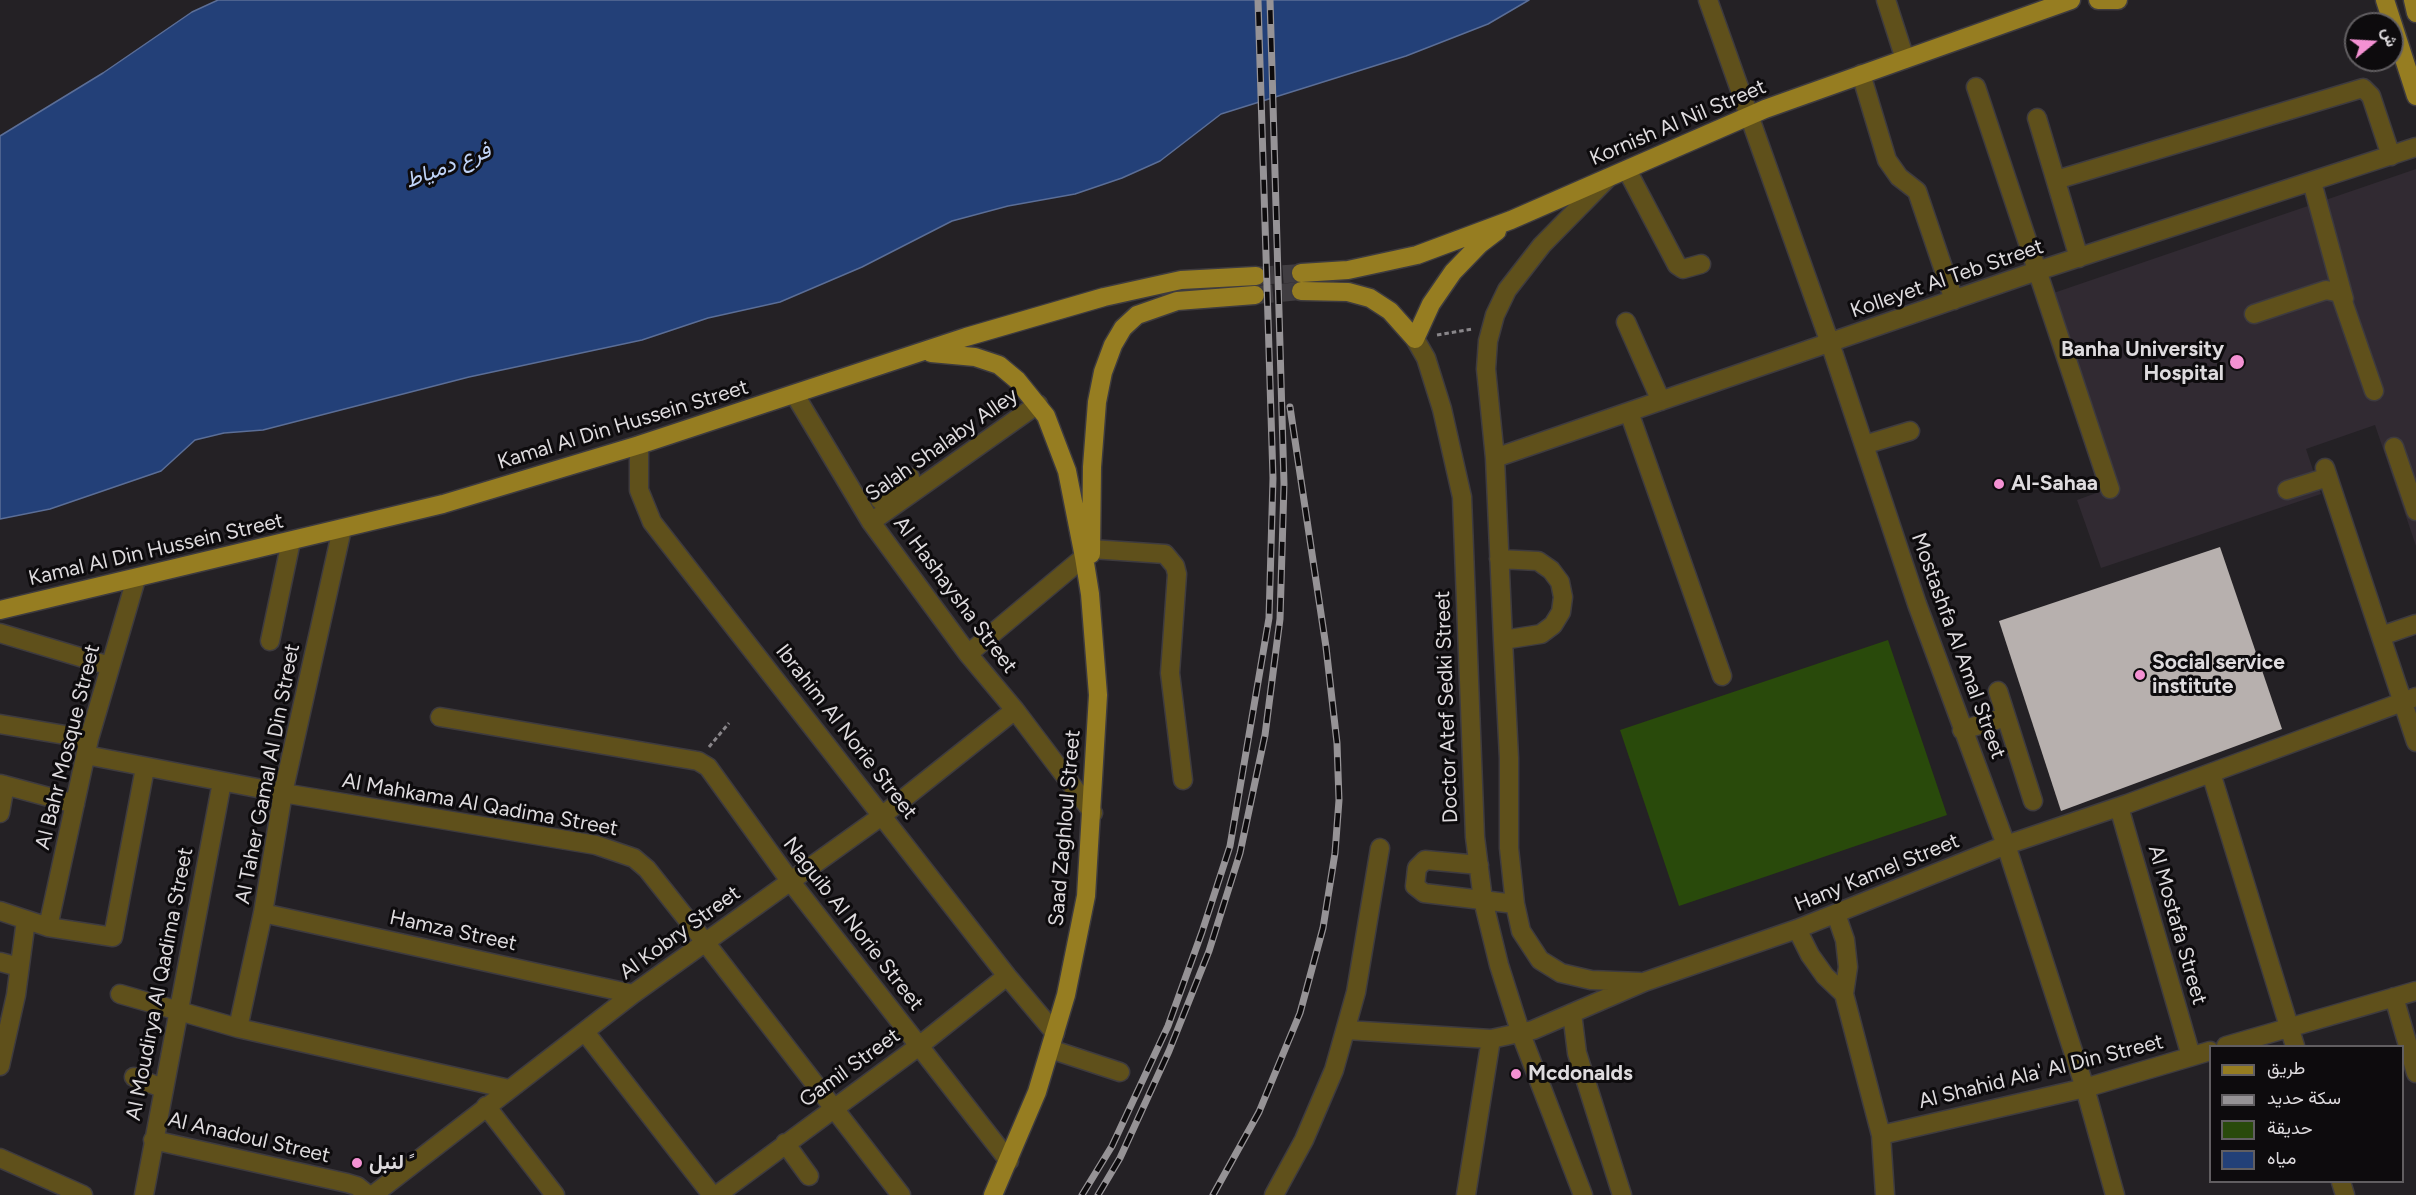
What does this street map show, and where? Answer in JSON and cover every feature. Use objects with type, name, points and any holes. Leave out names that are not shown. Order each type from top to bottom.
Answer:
[{"type":"main road","name":"Kornish Al Nil Street","points":[[1301,282],[1417,255],[1511,220],[1750,115],[2071,0]]},
{"type":"main road","points":[[2098,0],[2118,0]]},
{"type":"main road","points":[[2385,0],[2416,96]]},
{"type":"main road","points":[[2412,0],[2416,12]]},
{"type":"main road","points":[[1415,339],[1431,304],[1453,272],[1480,244],[1511,220]]},
{"type":"main road","name":"Kamal Al Din Hussein Street","points":[[0,610],[443,504],[639,445],[1025,319],[1145,286],[1181,280],[1256,276]]},
{"type":"main road","name":"Doctor Atef Sedki Street","points":[[1301,282],[1370,298],[1390,311],[1415,339]]},
{"type":"main road","name":"Saad Zaghloul Street","points":[[993,1195],[1037,1092],[1066,995],[1086,896],[1093,813],[1098,695],[1087,553],[1097,402],[1103,372],[1113,345],[1123,328],[1137,315],[1177,301],[1255,295]]},
{"type":"main road","name":"Saad Zaghloul Street","points":[[925,353],[975,357],[999,365],[1017,380],[1038,404],[1060,447],[1087,553]]},
{"type":"street","name":"Mostashfa Al Amal Street","points":[[1708,0],[1830,343],[1962,730],[2006,845],[2085,1088],[2115,1195]]},
{"type":"street","points":[[1886,0],[1905,59]]},
{"type":"street","points":[[1861,75],[1887,160],[1899,177],[1917,191],[1954,300]]},
{"type":"street","points":[[1976,87],[2110,489]]},
{"type":"street","points":[[2056,180],[2363,88],[2371,96],[2391,156]]},
{"type":"street","points":[[2037,118],[2079,258]]},
{"type":"street","name":"Kolleyet Al Teb Street","points":[[1495,458],[2037,271],[2416,147]]},
{"type":"street","points":[[1627,170],[1677,264],[1683,269],[1701,264]]},
{"type":"street","points":[[1608,178],[1523,267],[1507,290],[1492,325],[1486,369],[1495,458],[1509,758],[1509,848],[1515,904],[1521,931],[1531,950],[1550,968],[1571,976],[1592,980],[1644,982]]},
{"type":"street","points":[[2312,182],[2344,299],[2374,391]]},
{"type":"street","points":[[2254,314],[2326,290],[2340,293],[2344,299]]},
{"type":"street","points":[[1626,322],[1661,401]]},
{"type":"street","name":"Doctor Atef Sedki Street","points":[[1415,339],[1426,358],[1442,409],[1462,497],[1475,837],[1483,900],[1499,965],[1521,1034],[1583,1195]]},
{"type":"street","name":"Al Hashaysha Street","points":[[795,395],[872,522],[969,654],[1015,710],[1093,813]]},
{"type":"street","name":"Salah Shalaby Alley","points":[[872,522],[890,498],[1038,404]]},
{"type":"street","points":[[1629,412],[1722,676]]},
{"type":"street","points":[[1864,445],[1910,431]]},
{"type":"street","name":"Ibrahim Al Norie Street","points":[[639,445],[639,490],[652,522],[883,815],[1007,976],[1052,1041]]},
{"type":"street","points":[[2394,447],[2416,511]]},
{"type":"street","points":[[2287,490],[2326,472],[2381,636],[2409,699],[2416,742]]},
{"type":"street","points":[[890,498],[910,477]]},
{"type":"street","name":"Al Taher Gamal Al Din Street","points":[[238,1028],[263,913],[283,793],[342,529]]},
{"type":"street","points":[[270,641],[291,542]]},
{"type":"street","points":[[969,654],[1087,553],[1165,554],[1175,566],[1177,574],[1170,673],[1183,780]]},
{"type":"street","points":[[1499,559],[1538,561],[1555,576],[1563,597],[1561,612],[1553,625],[1541,634],[1503,640]]},
{"type":"street","name":"Al Bahr Mosque Street","points":[[48,927],[87,747],[136,579]]},
{"type":"street","points":[[2381,636],[2416,624]]},
{"type":"street","points":[[0,633],[110,666]]},
{"type":"street","points":[[1998,692],[2033,801]]},
{"type":"street","name":"Hany Kamel Street","points":[[1346,1030],[1491,1039],[1521,1034],[1644,982],[1797,929],[2006,845],[2120,807],[2409,699]]},
{"type":"street","name":"Al Kobry Street","points":[[375,1194],[633,994],[883,815],[1015,710]]},
{"type":"street","points":[[440,717],[698,760]]},
{"type":"street","points":[[1962,730],[2006,717]]},
{"type":"street","name":"Al Mahkama Al Qadima Street","points":[[0,724],[87,747],[145,768],[616,849],[634,858],[648,869],[901,1195]]},
{"type":"street","name":"Naguib Al Norie Street","points":[[698,760],[715,774],[748,826],[1009,1161]]},
{"type":"street","points":[[0,911],[48,927],[110,937],[116,933],[145,768]]},
{"type":"street","points":[[2211,773],[2294,1045]]},
{"type":"street","name":"Al Moudirya Al Qadima Street","points":[[144,1195],[162,1088],[222,783]]},
{"type":"street","points":[[0,813],[3,784],[75,804]]},
{"type":"street","name":"Al Mostafa Street","points":[[2120,807],[2191,1056]]},
{"type":"street","points":[[1274,1195],[1320,1106],[1346,1030],[1356,992],[1380,848]]},
{"type":"street","points":[[1479,865],[1425,860],[1417,868],[1415,886],[1424,893],[1515,904]]},
{"type":"street","name":"Hamza Street","points":[[263,913],[633,994]]},
{"type":"street","points":[[1836,914],[1845,940],[1848,967],[1844,994],[1881,1135],[1885,1195]]},
{"type":"street","points":[[0,1066],[2,1042],[19,967],[26,920]]},
{"type":"street","points":[[1797,929],[1810,955],[1825,976],[1844,994]]},
{"type":"street","points":[[0,962],[19,967]]},
{"type":"street","name":"Gamil Street","points":[[717,1195],[832,1108],[919,1047],[1007,976]]},
{"type":"street","points":[[2233,1045],[2416,991]]},
{"type":"street","points":[[120,994],[238,1028],[509,1089]]},
{"type":"street","points":[[2394,997],[2416,1073]]},
{"type":"street","points":[[1572,1013],[1578,1053],[1623,1195]]},
{"type":"street","points":[[585,1032],[712,1195]]},
{"type":"street","points":[[1466,1195],[1491,1039]]},
{"type":"street","points":[[1052,1041],[1120,1072]]},
{"type":"street","name":"Al Shahid Ala' Al Din Street","points":[[1881,1135],[2085,1088],[2209,1052]]},
{"type":"street","points":[[134,1077],[162,1088]]},
{"type":"street","points":[[486,1107],[555,1195]]},
{"type":"street","name":"Al Anadoul Street","points":[[153,1140],[347,1183],[375,1194]]},
{"type":"street","points":[[785,1143],[809,1176]]},
{"type":"street","points":[[0,1158],[71,1193]]},
{"type":"path","points":[[1415,339],[1492,325]]},
{"type":"path","points":[[698,760],[729,723]]},
{"type":"shaded area","name":"Banha University Hospital","points":[[2416,169],[2416,546],[2375,425],[2306,449],[2321,494],[2101,568],[2077,500],[2102,491],[2036,299]]},
{"type":"green space","points":[[1888,640],[1947,815],[1679,906],[1620,730]]},
{"type":"water","name":"فرع دمياط","points":[[218,0],[1529,0],[1488,24],[1406,56],[1221,114],[1160,161],[1122,178],[1075,194],[1008,206],[952,221],[862,267],[780,302],[708,318],[642,340],[469,377],[263,430],[224,433],[195,440],[161,471],[50,509],[0,519],[0,136],[103,73],[192,12]]},
{"type":"building","name":"Social service institute","points":[[2220,547],[2282,729],[2061,811],[1999,621]]},
{"type":"tunnel","points":[[1256,276],[1301,273]]},
{"type":"tunnel","points":[[1255,295],[1301,291]]},
{"type":"railway","points":[[1082,1195],[1112,1146],[1168,1026],[1230,846],[1269,618],[1273,478],[1258,0]]},
{"type":"railway","points":[[1098,1195],[1120,1158],[1169,1051],[1209,951],[1240,853],[1265,735],[1280,619],[1284,484],[1270,0]]},
{"type":"railway","points":[[1213,1195],[1259,1112],[1300,1013],[1323,928],[1335,853],[1339,800],[1337,743],[1326,647],[1290,407]]},
{"type":"place","name":"Banha University Hospital","points":[[2237,362]]},
{"type":"place","name":"Al-Sahaa","points":[[1999,484]]},
{"type":"place","name":"Social service institute","points":[[2140,675]]},
{"type":"place","name":"Mcdonalds","points":[[1516,1074]]},
{"type":"place","name":"لنبل ً","points":[[357,1163]]}]
